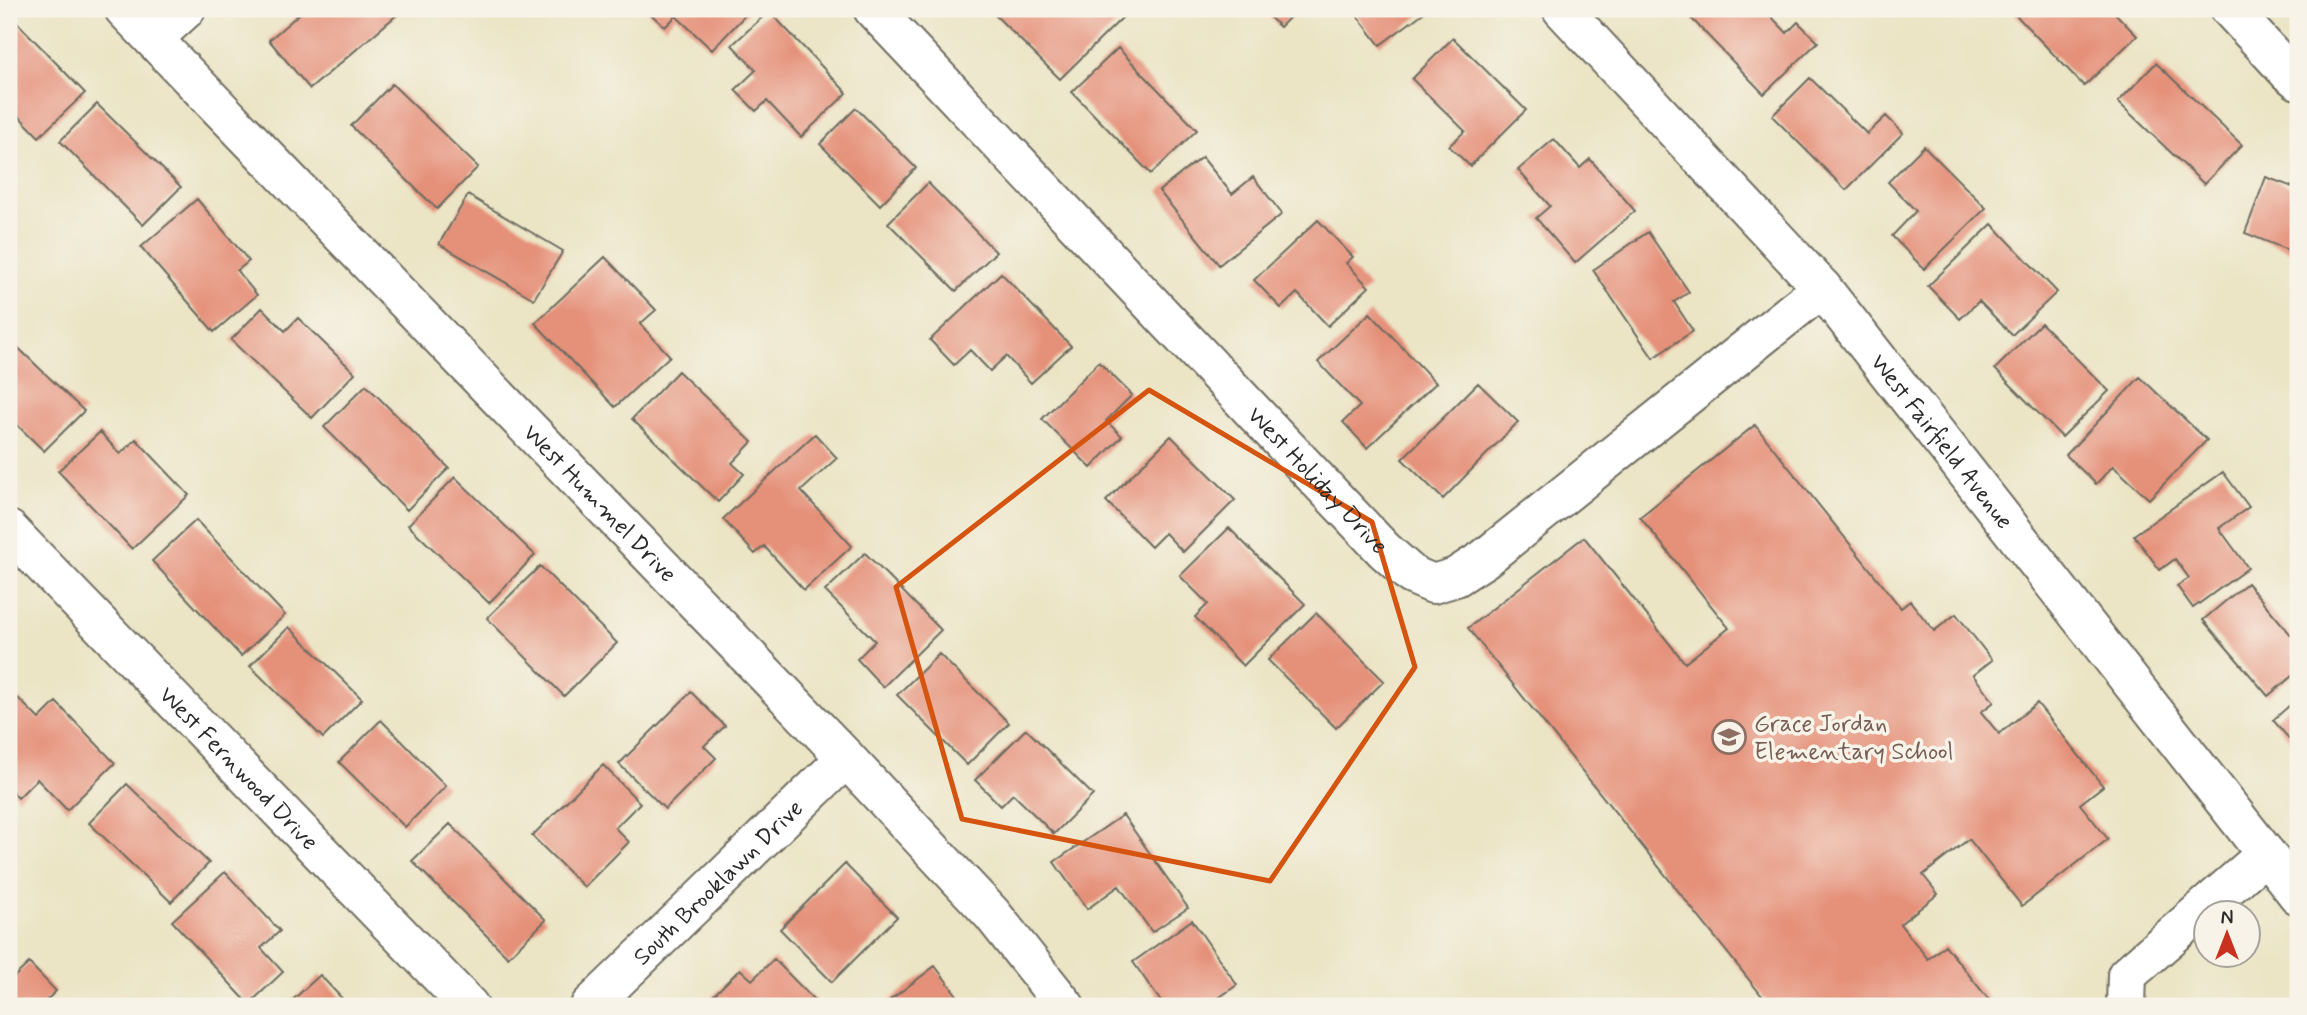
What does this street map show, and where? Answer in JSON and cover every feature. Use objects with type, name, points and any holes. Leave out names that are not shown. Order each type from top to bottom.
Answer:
[{"type":"street","name":"West Hummel Drive","points":[[124,9],[846,758],[992,914],[1065,1006]]},
{"type":"street","points":[[153,39],[186,9]]},
{"type":"street","name":"West Holiday Drive","points":[[873,9],[1384,550],[1412,575],[1433,584],[1457,577],[1484,559],[1822,288]]},
{"type":"street","name":"West Fairfield Avenue","points":[[1562,9],[1822,288],[2298,895]]},
{"type":"street","points":[[2230,9],[2298,80]]},
{"type":"street","name":"West Fernwood Drive","points":[[9,530],[468,1006]]},
{"type":"street","name":"South Brooklawn Drive","points":[[590,1006],[846,758]]},
{"type":"street","points":[[2126,1006],[2127,975],[2266,854]]},
{"type":"highlighted area","points":[[1149,390],[1372,522],[1415,667],[1270,881],[962,819],[896,587]]},
{"type":"building","points":[[305,9],[396,9],[399,13],[310,89],[269,40]]},
{"type":"building","points":[[645,9],[751,9],[712,50],[676,16],[665,27]]},
{"type":"building","points":[[989,9],[1120,9],[1126,14],[1060,79]]},
{"type":"building","points":[[1261,9],[1298,9],[1280,27]]},
{"type":"building","points":[[1352,9],[1424,9],[1426,11],[1380,45]]},
{"type":"building","points":[[1701,9],[1764,9],[1787,33],[1798,22],[1818,42],[1764,94],[1691,18]]},
{"type":"building","points":[[2010,9],[2111,9],[2137,36],[2084,86]]},
{"type":"building","points":[[769,11],[847,93],[801,137],[767,101],[756,111],[735,90],[756,70],[732,45]]},
{"type":"building","points":[[9,14],[85,93],[39,137],[9,106]]},
{"type":"building","points":[[1453,38],[1526,110],[1470,166],[1449,146],[1465,131],[1412,79]]},
{"type":"building","points":[[1118,48],[1197,130],[1151,174],[1072,92]]},
{"type":"building","points":[[2156,63],[2242,145],[2204,184],[2118,102]]},
{"type":"building","points":[[1810,78],[1867,134],[1886,116],[1903,133],[1846,190],[1772,116]]},
{"type":"building","points":[[392,84],[478,167],[437,209],[351,126]]},
{"type":"building","points":[[97,104],[181,187],[143,225],[60,141]]},
{"type":"building","points":[[856,108],[916,168],[880,205],[820,144]]},
{"type":"building","points":[[1554,139],[1580,168],[1590,159],[1635,211],[1575,263],[1536,218],[1550,206],[1518,170]]},
{"type":"building","points":[[1924,146],[1986,208],[1924,269],[1892,236],[1916,211],[1888,182]]},
{"type":"building","points":[[1202,157],[1232,194],[1253,177],[1282,214],[1219,265],[1159,191]]},
{"type":"building","points":[[2266,177],[2298,189],[2298,254],[2245,233]]},
{"type":"building","points":[[928,183],[996,252],[956,291],[888,223]]},
{"type":"building","points":[[468,195],[563,251],[534,299],[439,244]]},
{"type":"building","points":[[197,199],[249,261],[237,271],[257,295],[214,332],[141,247]]},
{"type":"building","points":[[1318,220],[1353,257],[1346,263],[1369,287],[1328,326],[1297,293],[1281,308],[1254,280]]},
{"type":"building","points":[[1992,224],[2057,292],[2012,335],[1979,301],[1960,319],[1928,286]]},
{"type":"building","points":[[1648,232],[1689,292],[1674,302],[1693,331],[1653,358],[1593,270]]},
{"type":"building","points":[[605,257],[656,310],[640,324],[670,356],[615,407],[535,323]]},
{"type":"building","points":[[1001,273],[1071,346],[1031,383],[1006,356],[990,371],[970,350],[954,365],[930,340]]},
{"type":"building","points":[[262,308],[285,331],[298,318],[355,373],[312,418],[231,340]]},
{"type":"building","points":[[1370,313],[1436,383],[1367,448],[1343,422],[1360,406],[1318,362]]},
{"type":"building","points":[[2041,323],[2109,391],[2062,437],[1995,369]]},
{"type":"building","points":[[9,339],[84,411],[44,451],[9,417]]},
{"type":"building","points":[[1099,362],[1132,395],[1106,421],[1122,436],[1091,468],[1042,419]]},
{"type":"building","points":[[678,371],[752,442],[732,463],[744,474],[718,502],[632,419]]},
{"type":"building","points":[[2140,377],[2207,440],[2149,499],[2113,466],[2096,484],[2066,455]]},
{"type":"building","points":[[1478,383],[1518,422],[1443,499],[1402,459]]},
{"type":"building","points":[[366,385],[449,468],[407,510],[324,427]]},
{"type":"building","points":[[1755,425],[1901,608],[1910,601],[1934,631],[1956,614],[1992,660],[1973,675],[1994,702],[1981,712],[1999,734],[2037,703],[2103,786],[2080,804],[2108,839],[2022,906],[1969,839],[1923,875],[1938,894],[1900,924],[1928,959],[1945,945],[1994,1006],[1770,1006],[1468,628],[1584,537],[1685,663],[1729,628],[1640,517]]},
{"type":"building","points":[[100,432],[120,454],[136,439],[189,495],[132,549],[58,471]]},
{"type":"building","points":[[815,434],[837,458],[801,491],[852,546],[804,590],[764,546],[755,554],[723,519]]},
{"type":"building","points":[[1171,436],[1235,500],[1183,552],[1165,533],[1151,547],[1106,501]]},
{"type":"building","points":[[2223,472],[2249,507],[2219,528],[2248,568],[2193,608],[2177,586],[2189,578],[2175,559],[2160,570],[2134,535]]},
{"type":"building","points":[[455,477],[535,555],[489,603],[408,525]]},
{"type":"building","points":[[196,520],[285,615],[241,656],[152,561]]},
{"type":"building","points":[[1229,528],[1305,604],[1243,666],[1195,617],[1208,604],[1180,576]]},
{"type":"building","points":[[865,553],[941,630],[883,687],[857,659],[875,641],[825,591]]},
{"type":"building","points":[[540,566],[617,643],[564,696],[487,618]]},
{"type":"building","points":[[2247,583],[2298,643],[2298,671],[2268,696],[2203,620]]},
{"type":"building","points":[[1316,613],[1384,681],[1336,728],[1268,660]]},
{"type":"building","points":[[289,627],[362,699],[323,738],[250,666]]},
{"type":"building","points":[[939,654],[1009,723],[967,765],[897,695]]},
{"type":"building","points":[[691,692],[725,726],[704,746],[716,758],[665,809],[619,764]]},
{"type":"building","points":[[18,698],[39,719],[56,702],[115,763],[67,810],[37,779],[18,798],[9,788],[9,707]]},
{"type":"building","points":[[2298,698],[2298,749],[2273,720]]},
{"type":"building","points":[[381,720],[446,786],[405,827],[339,762]]},
{"type":"building","points":[[1026,729],[1093,795],[1054,834],[1013,794],[1001,806],[975,780]]},
{"type":"building","points":[[603,765],[640,803],[615,828],[629,842],[584,887],[532,836]]},
{"type":"building","points":[[127,784],[209,863],[171,902],[89,823]]},
{"type":"building","points":[[1123,815],[1188,908],[1152,932],[1119,886],[1087,909],[1054,862]]},
{"type":"building","points":[[450,824],[546,920],[508,957],[412,861]]},
{"type":"building","points":[[845,864],[897,917],[832,982],[780,929]]},
{"type":"building","points":[[225,872],[280,931],[261,948],[283,972],[249,1004],[172,921]]},
{"type":"building","points":[[1192,920],[1237,985],[1210,1004],[1212,1006],[1164,1006],[1133,962]]},
{"type":"building","points":[[774,959],[820,1006],[703,1006],[740,969],[752,980]]},
{"type":"building","points":[[29,963],[56,991],[41,1006],[9,1006],[9,974],[13,978]]},
{"type":"building","points":[[935,966],[965,1006],[894,1006],[890,1000]]},
{"type":"building","points":[[320,975],[349,1006],[286,1006]]},
{"type":"place","name":"Grace Jordan Elementary School","points":[[1729,737]]}]
